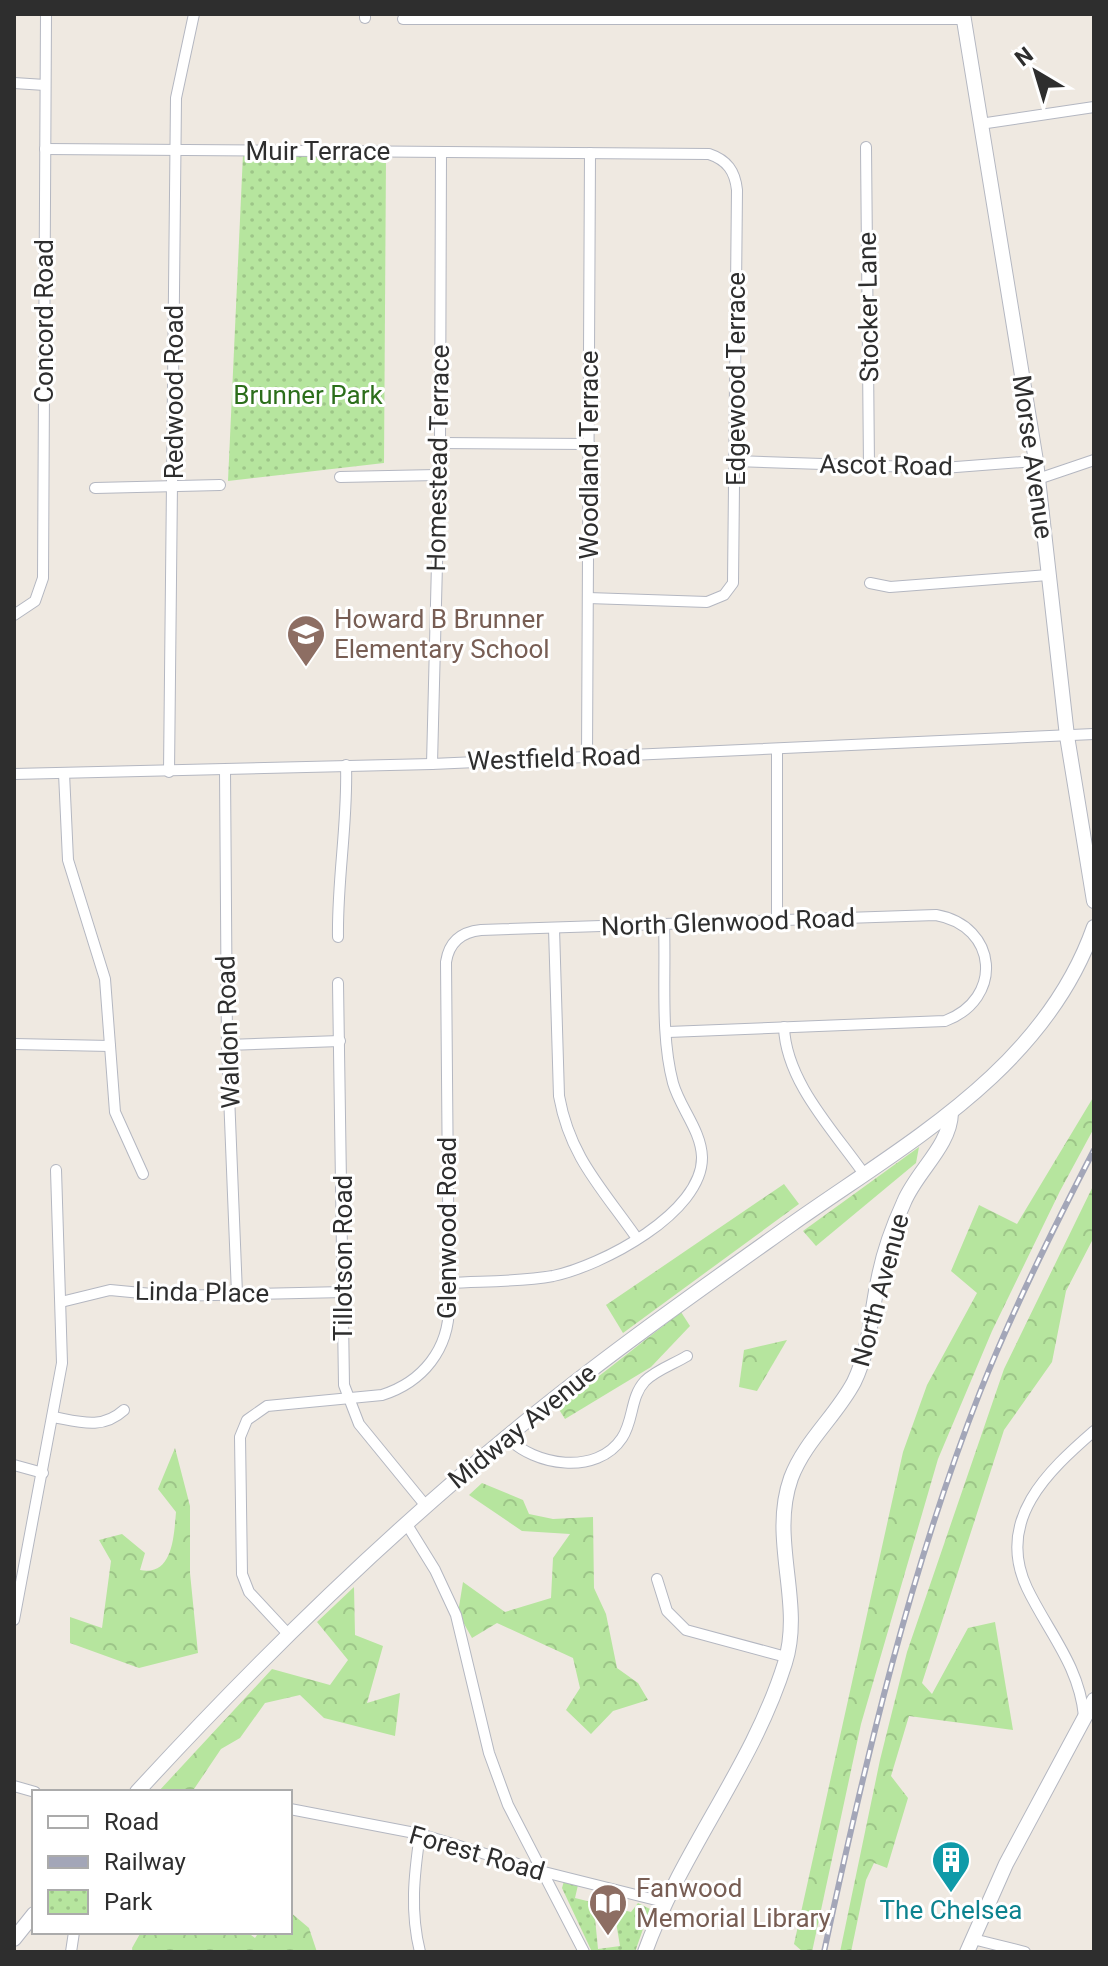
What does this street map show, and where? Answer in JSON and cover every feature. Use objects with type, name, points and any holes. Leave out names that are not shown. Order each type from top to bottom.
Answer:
[{"type":"street","name":"Concord Road","points":[[14,615],[35,601],[43,578],[46,14]]},
{"type":"street","name":"Redwood Road","points":[[169,772],[176,98],[194,14]]},
{"type":"street","points":[[403,19],[964,17]]},
{"type":"street","name":"Morse Avenue","points":[[964,17],[1036,461],[1067,736],[1094,901]]},
{"type":"street","points":[[14,83],[45,85]]},
{"type":"street","points":[[980,124],[1094,107]]},
{"type":"street","name":"Stocker Lane","points":[[866,147],[869,466]]},
{"type":"street","name":"Muir Terrace","points":[[45,149],[590,153]]},
{"type":"street","name":"Homestead Terrace","points":[[432,764],[440,443],[441,152]]},
{"type":"street","name":"Woodland Terrace","points":[[587,757],[590,153]]},
{"type":"street","name":"Edgewood Terrace","points":[[588,598],[707,602],[724,595],[733,583],[737,190],[734,172],[725,161],[709,154],[590,153]]},
{"type":"street","points":[[440,443],[589,444]]},
{"type":"street","points":[[1038,479],[1094,460]]},
{"type":"street","name":"Ascot Road","points":[[735,461],[943,468],[1036,461]]},
{"type":"street","points":[[340,477],[437,475]]},
{"type":"street","points":[[95,488],[220,485]]},
{"type":"street","points":[[870,583],[890,587],[1048,575]]},
{"type":"street","name":"Westfield Road","points":[[14,774],[432,764],[1094,734]]},
{"type":"street","points":[[777,749],[777,921]]},
{"type":"street","points":[[338,937],[338,870],[347,822],[346,765]]},
{"type":"street","name":"Waldon Road","points":[[225,770],[227,1045],[237,1294]]},
{"type":"street","points":[[64,773],[68,860],[102,959],[115,1112],[143,1174]]},
{"type":"street","name":"North Glenwood Road","points":[[452,945],[475,930],[947,917],[971,931],[985,961],[986,978],[974,1003],[945,1021],[784,1027]]},
{"type":"street","points":[[449,1283],[569,1272],[591,1264],[636,1237],[685,1202],[701,1172],[700,1145],[673,1083],[664,924]]},
{"type":"street","name":"North Avenue","points":[[645,1952],[664,1902],[725,1792],[771,1699],[786,1657],[790,1625],[781,1528],[787,1490],[804,1452],[847,1394],[858,1371],[889,1240],[907,1196],[951,1129],[951,1113],[999,1072],[1038,1030],[1075,971],[1094,927]]},
{"type":"street","points":[[554,928],[559,1096],[564,1121],[578,1155],[636,1237]]},
{"type":"street","name":"Glenwood Road","points":[[289,1635],[249,1592],[242,1574],[240,1437],[247,1420],[267,1406],[391,1392],[416,1378],[429,1365],[446,1332],[449,1283],[446,962],[452,945]]},
{"type":"street","name":"Tillotson Road","points":[[338,983],[345,1292],[343,1375],[347,1399],[366,1434],[426,1506]]},
{"type":"street","points":[[668,1032],[784,1027],[790,1056],[807,1093],[864,1174]]},
{"type":"street","points":[[227,1045],[340,1041]]},
{"type":"street","points":[[14,1044],[110,1046]]},
{"type":"street","name":"Midway Avenue","points":[[139,1790],[211,1711],[289,1635],[406,1523],[507,1437],[671,1309],[951,1113]]},
{"type":"street","points":[[14,1620],[62,1363],[56,1170]]},
{"type":"street","name":"Linda Place","points":[[61,1302],[110,1290],[173,1296],[345,1292]]},
{"type":"street","points":[[507,1437],[527,1453],[560,1462],[585,1462],[597,1458],[622,1438],[633,1401],[644,1382],[687,1356]]},
{"type":"street","points":[[53,1417],[101,1423],[114,1419],[124,1410]]},
{"type":"street","points":[[1085,1718],[1074,1670],[1027,1588],[1019,1541],[1027,1506],[1037,1485],[1052,1467],[1094,1431]]},
{"type":"street","points":[[14,1465],[43,1473]]},
{"type":"street","points":[[406,1523],[435,1570],[456,1615],[497,1778],[584,1952]]},
{"type":"street","points":[[657,1579],[667,1611],[686,1630],[786,1657]]},
{"type":"street","points":[[1025,1952],[970,1945],[1006,1864],[1094,1700]]},
{"type":"street","name":"Forest Road","points":[[292,1809],[420,1834],[544,1872],[664,1902]]},
{"type":"street","points":[[420,1834],[413,1884],[413,1925],[420,1952]]},
{"type":"street","points":[[14,1939],[32,1916]]},
{"type":"green space","name":"Brunner Park","points":[[243,154],[386,156],[384,463],[228,481]]},
{"type":"green space","points":[[1094,1096],[1094,1128],[992,1331],[938,1459],[861,1724],[812,1952],[803,1952],[794,1944],[903,1452],[927,1385],[977,1293],[951,1271],[979,1205],[1017,1224]]},
{"type":"green space","points":[[919,1147],[916,1163],[816,1246],[803,1231]]},
{"type":"green space","points":[[784,1184],[799,1204],[623,1333],[606,1305]]},
{"type":"green space","points":[[1094,1184],[1094,1237],[1066,1291],[1052,1362],[1004,1430],[922,1683],[932,1694],[968,1628],[995,1622],[1013,1730],[909,1716],[891,1776],[908,1798],[887,1868],[874,1863],[866,1880],[851,1952],[840,1952],[880,1760],[907,1652],[1004,1369]]},
{"type":"green space","points":[[681,1312],[690,1326],[651,1367],[565,1419],[558,1408]]},
{"type":"green space","points":[[787,1340],[757,1391],[739,1387],[744,1350]]},
{"type":"green space","points":[[175,1448],[190,1506],[190,1573],[198,1653],[139,1668],[70,1643],[70,1617],[102,1628],[111,1561],[99,1540],[122,1534],[145,1553],[140,1570],[151,1570],[165,1561],[170,1552],[176,1512],[158,1489]]},
{"type":"green space","points":[[482,1483],[523,1500],[529,1514],[553,1519],[593,1517],[594,1588],[606,1614],[617,1668],[638,1683],[648,1700],[613,1711],[591,1734],[566,1710],[580,1688],[573,1658],[497,1623],[472,1638],[458,1613],[463,1582],[505,1612],[551,1598],[553,1558],[570,1534],[522,1531],[469,1495]]},
{"type":"green space","points":[[354,1587],[355,1635],[383,1646],[367,1703],[400,1693],[395,1736],[324,1718],[300,1695],[265,1703],[240,1738],[221,1749],[193,1790],[160,1790],[272,1669],[330,1685],[348,1660],[317,1622]]},
{"type":"green space","points":[[564,1881],[578,1885],[575,1898],[631,1912],[638,1903],[650,1909],[635,1952],[592,1952],[562,1888]],"holes":[[[615,1916],[620,1946],[598,1949],[595,1918]]]},
{"type":"green space","points":[[292,1914],[309,1928],[317,1952],[133,1952],[132,1948],[140,1934],[250,1934],[255,1938],[258,1934],[292,1934]]},
{"type":"railway","points":[[824,1952],[891,1669],[931,1529],[980,1392],[1006,1330],[1094,1150]]},
{"type":"place","name":"Howard B Brunner Elementary School","points":[[306,668]]},
{"type":"place","name":"The Chelsea","points":[[951,1894]]},
{"type":"place","name":"Fanwood Memorial Library","points":[[608,1937]]}]
